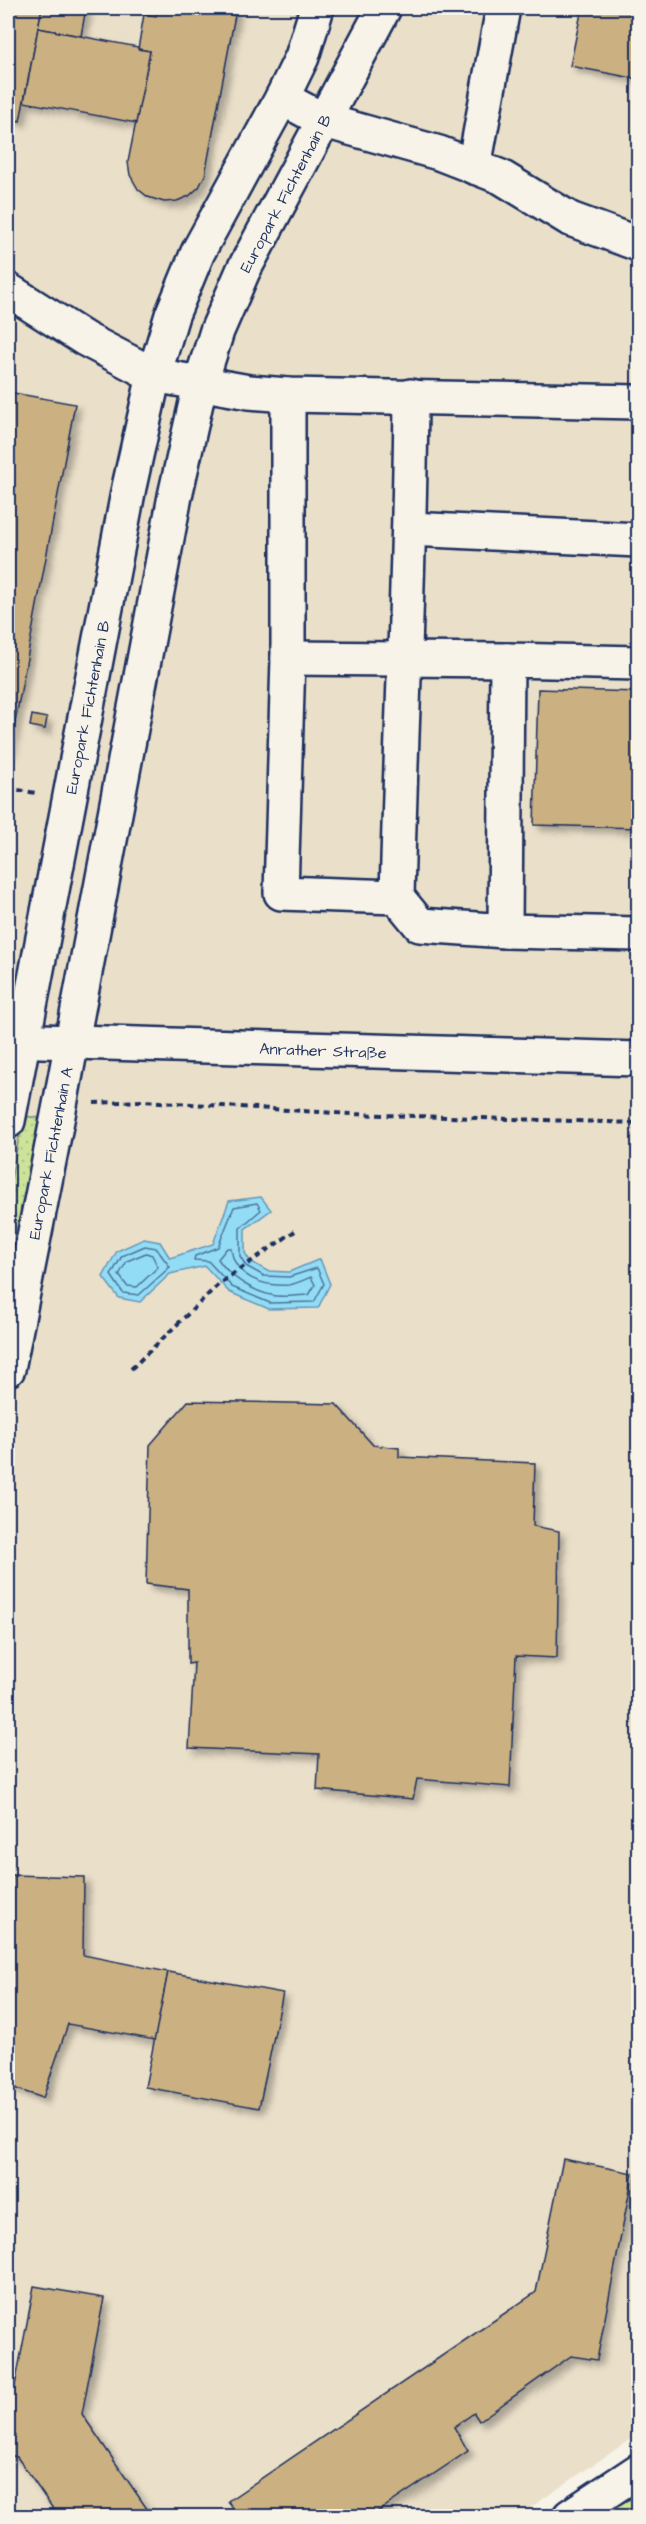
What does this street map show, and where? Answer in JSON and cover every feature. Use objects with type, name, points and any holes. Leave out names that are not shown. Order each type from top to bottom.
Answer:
[{"type":"street","name":"Europark Fichtenhain B","points":[[15,1040],[154,375],[172,315],[198,252],[302,57],[317,8]]},
{"type":"street","name":"Europark Fichtenhain B","points":[[72,1042],[175,495],[200,385],[217,331],[243,271],[384,8]]},
{"type":"street","points":[[474,167],[503,8]]},
{"type":"street","points":[[282,98],[325,121],[439,153],[501,177],[570,219],[639,244]]},
{"type":"street","points":[[8,290],[85,339],[154,375],[200,385],[288,395],[639,402]]},
{"type":"street","points":[[288,395],[288,658],[281,893],[397,897]]},
{"type":"street","points":[[411,396],[410,529],[403,659],[397,897],[420,925],[505,932],[639,934]]},
{"type":"street","points":[[410,529],[639,540]]},
{"type":"street","points":[[288,658],[639,663]]},
{"type":"street","points":[[505,932],[507,660]]},
{"type":"street","points":[[8,1121],[15,1040]]},
{"type":"street","name":"Anrather Straße","points":[[15,1040],[639,1059]]},
{"type":"street","name":"Europark Fichtenhain A","points":[[8,1370],[72,1042]]},
{"type":"street","points":[[570,2517],[639,2471]]},
{"type":"path","points":[[60,1105],[144,1101],[351,1114],[639,1123]]},
{"type":"path","points":[[131,1369],[220,1283],[295,1231]]},
{"type":"shaded area","points":[[8,8],[638,8],[638,2434],[518,2516],[8,2516]]},
{"type":"green space","points":[[23,1116],[39,1118],[8,1283],[8,1195]]},
{"type":"green space","points":[[638,2494],[638,2516],[605,2516]]},
{"type":"water","points":[[261,1197],[271,1210],[245,1229],[245,1253],[250,1261],[267,1271],[289,1272],[320,1259],[330,1284],[318,1308],[269,1309],[229,1292],[205,1266],[170,1274],[140,1302],[119,1298],[103,1277],[117,1251],[144,1239],[160,1242],[170,1258],[213,1244],[229,1201]]},
{"type":"building","points":[[8,8],[42,8],[20,121],[8,118]]},
{"type":"building","points":[[42,8],[86,8],[81,36],[38,28]]},
{"type":"building","points":[[158,8],[197,8],[235,15],[205,175],[199,187],[189,196],[177,201],[164,202],[148,197],[138,189],[130,175],[128,162],[150,51],[138,49],[144,14],[156,16]]},
{"type":"building","points":[[197,8],[236,8],[235,15]]},
{"type":"building","points":[[582,8],[638,8],[638,79],[570,66]]},
{"type":"building","points":[[38,28],[150,51],[136,123],[24,102]]},
{"type":"building","points":[[8,392],[75,404],[9,754],[8,753]]},
{"type":"building","points":[[538,689],[638,692],[638,828],[534,825]]},
{"type":"building","points":[[32,715],[47,718],[45,729],[30,726]]},
{"type":"building","points":[[188,1401],[336,1404],[373,1445],[399,1448],[399,1457],[535,1463],[533,1526],[559,1531],[557,1658],[516,1656],[510,1787],[417,1779],[413,1799],[317,1790],[319,1754],[189,1748],[194,1663],[188,1664],[188,1589],[146,1584],[150,1445]]},
{"type":"building","points":[[12,1875],[84,1877],[83,1955],[168,1972],[155,2040],[68,2024],[43,2098],[8,2086],[8,1955]]},
{"type":"building","points":[[168,1972],[283,1993],[259,2108],[145,2087]]},
{"type":"building","points":[[563,2159],[633,2173],[597,2360],[571,2356],[479,2421],[474,2413],[454,2427],[468,2451],[371,2516],[237,2516],[228,2501],[536,2292]]},
{"type":"building","points":[[34,2286],[104,2298],[82,2414],[152,2516],[58,2516],[17,2457],[8,2455],[8,2404],[12,2401]]}]
